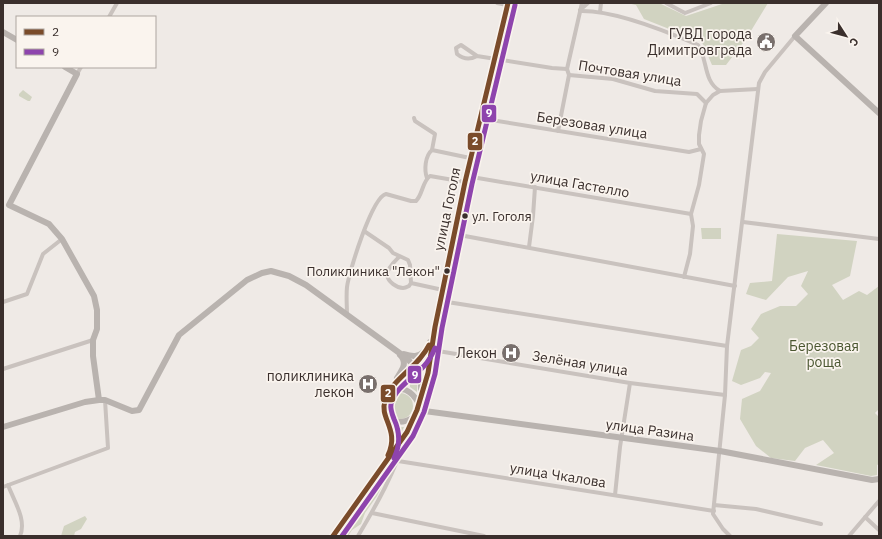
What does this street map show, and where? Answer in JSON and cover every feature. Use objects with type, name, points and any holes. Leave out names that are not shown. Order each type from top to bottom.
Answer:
[{"type":"street","points":[[110,16],[117,3]]},
{"type":"street","points":[[497,3],[507,4]]},
{"type":"street","points":[[558,131],[569,75],[567,69],[582,3]]},
{"type":"street","points":[[580,11],[588,3]]},
{"type":"street","points":[[600,3],[600,12]]},
{"type":"street","points":[[666,3],[684,13],[711,3]]},
{"type":"street","points":[[730,536],[723,529],[713,514],[725,395],[727,346],[759,83],[764,72],[826,3]]},
{"type":"street","name":"улица Гоголя","points":[[430,349],[465,179],[507,4]]},
{"type":"street","points":[[580,11],[600,12],[642,23],[698,45],[703,52],[709,80],[720,91]]},
{"type":"street","points":[[3,32],[16,39]]},
{"type":"street","points":[[795,36],[879,113]]},
{"type":"street","points":[[478,56],[469,58],[461,57],[456,54],[456,48],[460,45],[478,56],[567,69]]},
{"type":"street","points":[[67,68],[77,74]]},
{"type":"street","points":[[9,206],[80,68]]},
{"type":"street","name":"Почтовая улица","points":[[569,75],[612,79],[655,91],[697,94],[706,103]]},
{"type":"street","points":[[684,277],[690,254],[693,226],[691,214],[699,185],[704,154],[699,144],[699,135],[706,103],[720,91],[758,89]]},
{"type":"street","points":[[347,315],[347,288],[350,272],[364,232],[378,200],[386,194],[416,201],[419,198],[427,178],[425,173],[427,158],[432,150],[435,134],[415,121],[414,118]]},
{"type":"street","name":"Березовая улица","points":[[479,118],[689,152],[701,149]]},
{"type":"street","points":[[432,150],[470,158]]},
{"type":"street","name":"улица Гастелло","points":[[427,178],[430,176],[535,187],[691,214]]},
{"type":"street","points":[[529,247],[535,187]]},
{"type":"street","points":[[3,203],[49,224],[62,239],[94,296],[97,310],[97,329],[93,340],[92,356],[102,400],[108,448],[3,487]]},
{"type":"street","points":[[743,222],[879,239]]},
{"type":"street","points":[[364,232],[399,256],[408,260],[410,265],[411,283]]},
{"type":"street","points":[[454,234],[734,286]]},
{"type":"street","points":[[3,302],[27,294],[43,254],[62,239]]},
{"type":"street","points":[[399,256],[390,266],[387,274],[389,281],[395,286],[403,288],[409,286],[411,283]]},
{"type":"street","points":[[3,427],[85,402],[102,400],[132,411],[139,410],[179,335],[247,280],[262,273],[271,271],[289,276],[306,285],[410,361],[421,380],[421,397]]},
{"type":"street","points":[[411,283],[443,290]]},
{"type":"street","points":[[441,301],[727,346]]},
{"type":"street","points":[[3,369],[93,340]]},
{"type":"street","points":[[398,352],[413,357],[419,356],[430,349]]},
{"type":"street","points":[[389,392],[430,349]]},
{"type":"street","points":[[358,536],[372,513],[398,461],[417,410],[428,374],[430,349]]},
{"type":"street","name":"Зелёная улица","points":[[430,349],[630,383],[725,395]]},
{"type":"street","points":[[385,462],[392,445],[392,436],[384,412],[384,401],[404,367],[403,358],[398,352]]},
{"type":"street","points":[[615,495],[621,438],[630,383]]},
{"type":"street","points":[[384,401],[390,393],[402,389],[413,394],[417,410]]},
{"type":"street","points":[[384,412],[393,421],[405,422],[417,410]]},
{"type":"street","name":"улица Разина","points":[[417,410],[720,451],[872,480],[879,479]]},
{"type":"street","points":[[334,536],[385,462],[408,432]]},
{"type":"street","name":"улица Чкалова","points":[[398,461],[714,511]]},
{"type":"street","points":[[8,485],[23,522],[23,530],[20,536]]},
{"type":"street","points":[[849,536],[879,501]]},
{"type":"street","points":[[714,505],[756,509],[821,524]]},
{"type":"street","points":[[372,513],[484,536]]},
{"type":"street","points":[[865,517],[879,530]]},
{"type":"green space","points":[[627,3],[659,3],[686,16],[725,3],[768,3],[746,39],[726,65],[712,65],[702,42],[644,19],[636,5]]},
{"type":"green space","points":[[23,90],[32,97],[30,101],[19,96]]},
{"type":"green space","points":[[701,228],[721,228],[721,239],[702,239]]},
{"type":"green space","name":"Березовая роща","points":[[777,234],[857,241],[850,276],[832,285],[843,300],[859,291],[867,295],[879,286],[879,409],[875,413],[879,417],[879,464],[877,465],[877,475],[871,476],[816,465],[834,453],[823,440],[805,448],[795,461],[771,458],[756,446],[740,419],[742,399],[760,391],[771,373],[765,372],[760,378],[741,385],[732,381],[741,350],[751,346],[759,338],[751,329],[761,314],[780,306],[796,306],[808,294],[801,286],[808,271],[788,277],[766,300],[746,294],[750,283],[772,281]]},
{"type":"green space","points":[[412,371],[415,372],[417,379],[417,392],[410,387],[410,384],[407,382],[404,385],[398,384]]},
{"type":"green space","points":[[400,393],[409,397],[413,406],[409,415],[400,419],[391,415],[387,406],[391,397]]},
{"type":"green space","points":[[404,427],[395,444],[393,428]]},
{"type":"green space","points":[[387,474],[377,496],[365,513],[361,524],[352,530],[348,536],[343,536],[370,497]]},
{"type":"green space","points":[[85,516],[87,519],[81,529],[75,532],[74,536],[61,536],[64,526]]},
{"type":"transit line","name":"2","points":[[333,536],[407,432],[417,410],[428,373],[435,327],[465,182],[508,3]]},
{"type":"transit line","name":"9","points":[[342,536],[413,436],[424,412],[435,374],[442,328],[472,184],[515,5]]},
{"type":"transit line","name":"2","points":[[388,455],[392,438],[385,413],[385,401],[393,386],[418,360],[429,345]]},
{"type":"transit line","name":"9","points":[[394,458],[398,448],[399,438],[398,429],[391,410],[393,398],[400,388],[426,364],[435,348]]},
{"type":"place","name":"ГУВД города Димитровграда","points":[[766,42]]},
{"type":"place","name":"ул. Гоголя","points":[[465,216]]},
{"type":"place","name":"Поликлиника \"Лекон\"","points":[[447,271]]},
{"type":"place","name":"Лекон","points":[[511,353]]},
{"type":"place","name":"поликлиника лекон","points":[[368,384]]}]
